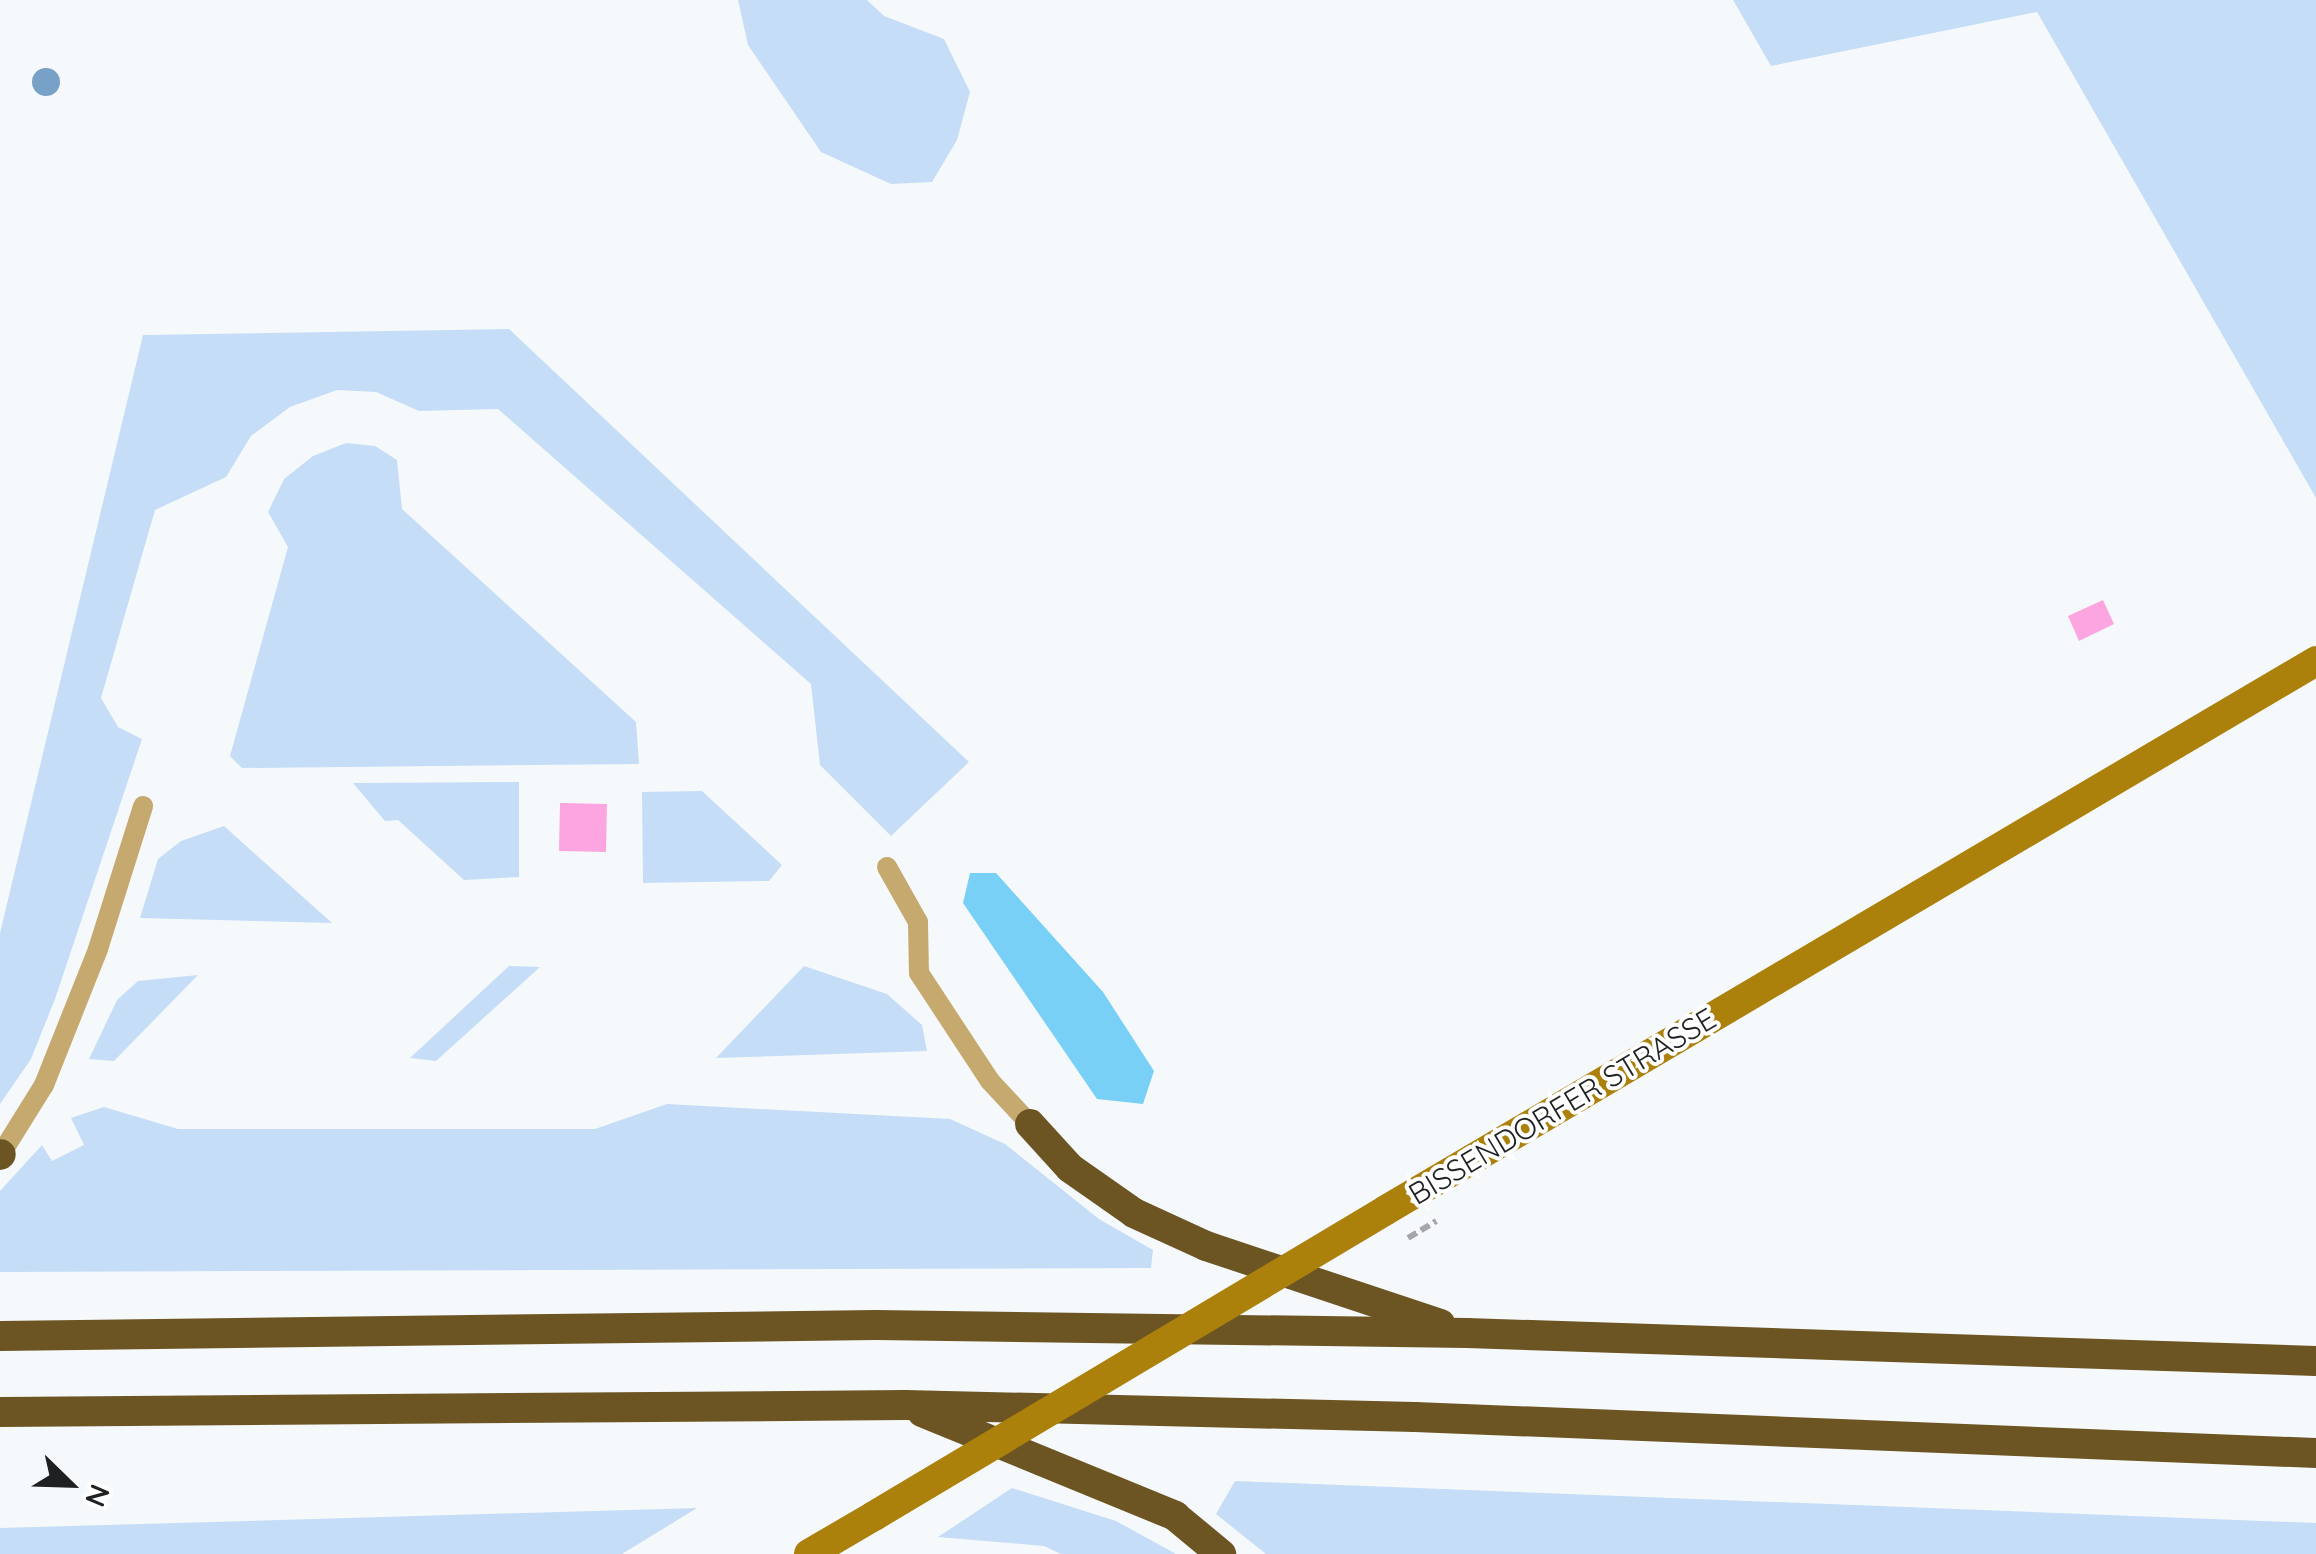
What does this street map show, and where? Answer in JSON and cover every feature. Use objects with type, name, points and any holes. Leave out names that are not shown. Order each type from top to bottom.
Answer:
[{"type":"highway","points":[[1030,1124],[1070,1168],[1134,1213],[1206,1246],[1466,1333]]},
{"type":"highway","points":[[0,1336],[856,1325],[1466,1333],[2316,1361]]},
{"type":"highway","points":[[0,1412],[906,1405],[1415,1416],[2316,1453]]},
{"type":"highway","points":[[906,1405],[1175,1516],[1221,1554]]},
{"type":"main road","name":"BISSENDORFER STRASSE","points":[[809,1554],[2316,661]]},
{"type":"lane","points":[[0,1154],[44,1086],[98,949],[143,806]]},
{"type":"lane","points":[[887,867],[918,922],[919,973],[990,1081],[1030,1124]]},
{"type":"shaded area","points":[[738,0],[867,0],[884,16],[944,39],[970,92],[957,140],[932,182],[891,184],[821,152],[748,45]]},
{"type":"shaded area","points":[[1733,0],[2316,0],[2316,498],[2037,12],[1771,66]]},
{"type":"shaded area","points":[[509,329],[969,762],[891,836],[820,765],[811,684],[498,409],[419,411],[376,392],[337,390],[290,407],[251,436],[226,477],[155,510],[101,698],[118,727],[142,739],[55,999],[31,1059],[0,1104],[0,933],[143,335]]},
{"type":"shaded area","points":[[346,443],[375,446],[397,460],[402,509],[636,722],[639,764],[242,768],[230,756],[288,547],[268,512],[284,479],[313,456]]},
{"type":"shaded area","points":[[519,782],[519,877],[464,880],[398,820],[385,821],[353,783]]},
{"type":"shaded area","points":[[702,791],[782,865],[769,881],[643,883],[642,792]]},
{"type":"shaded area","points":[[224,826],[332,923],[140,918],[158,859],[181,841]]},
{"type":"shaded area","points":[[509,966],[540,967],[436,1061],[410,1058]]},
{"type":"shaded area","points":[[804,966],[887,994],[922,1025],[927,1051],[716,1058]]},
{"type":"shaded area","points":[[198,975],[114,1061],[89,1059],[117,1000],[138,981]]},
{"type":"shaded area","points":[[667,1104],[950,1119],[1005,1144],[1099,1219],[1153,1250],[1151,1268],[0,1272],[0,1191],[42,1145],[52,1161],[84,1145],[71,1118],[104,1107],[178,1129],[595,1129]]},
{"type":"shaded area","points":[[1235,1481],[2316,1523],[2316,1554],[1266,1554],[1216,1514]]},
{"type":"shaded area","points":[[1012,1488],[1116,1521],[1176,1554],[1061,1554],[1044,1546],[938,1537]]},
{"type":"shaded area","points":[[697,1508],[622,1554],[0,1554],[0,1528]]},
{"type":"water","points":[[970,873],[996,873],[1103,992],[1154,1071],[1143,1104],[1097,1099],[963,903]]},
{"type":"building","points":[[2103,600],[2114,624],[2079,641],[2068,616]]},
{"type":"building","points":[[560,803],[607,804],[606,852],[559,851]]}]
